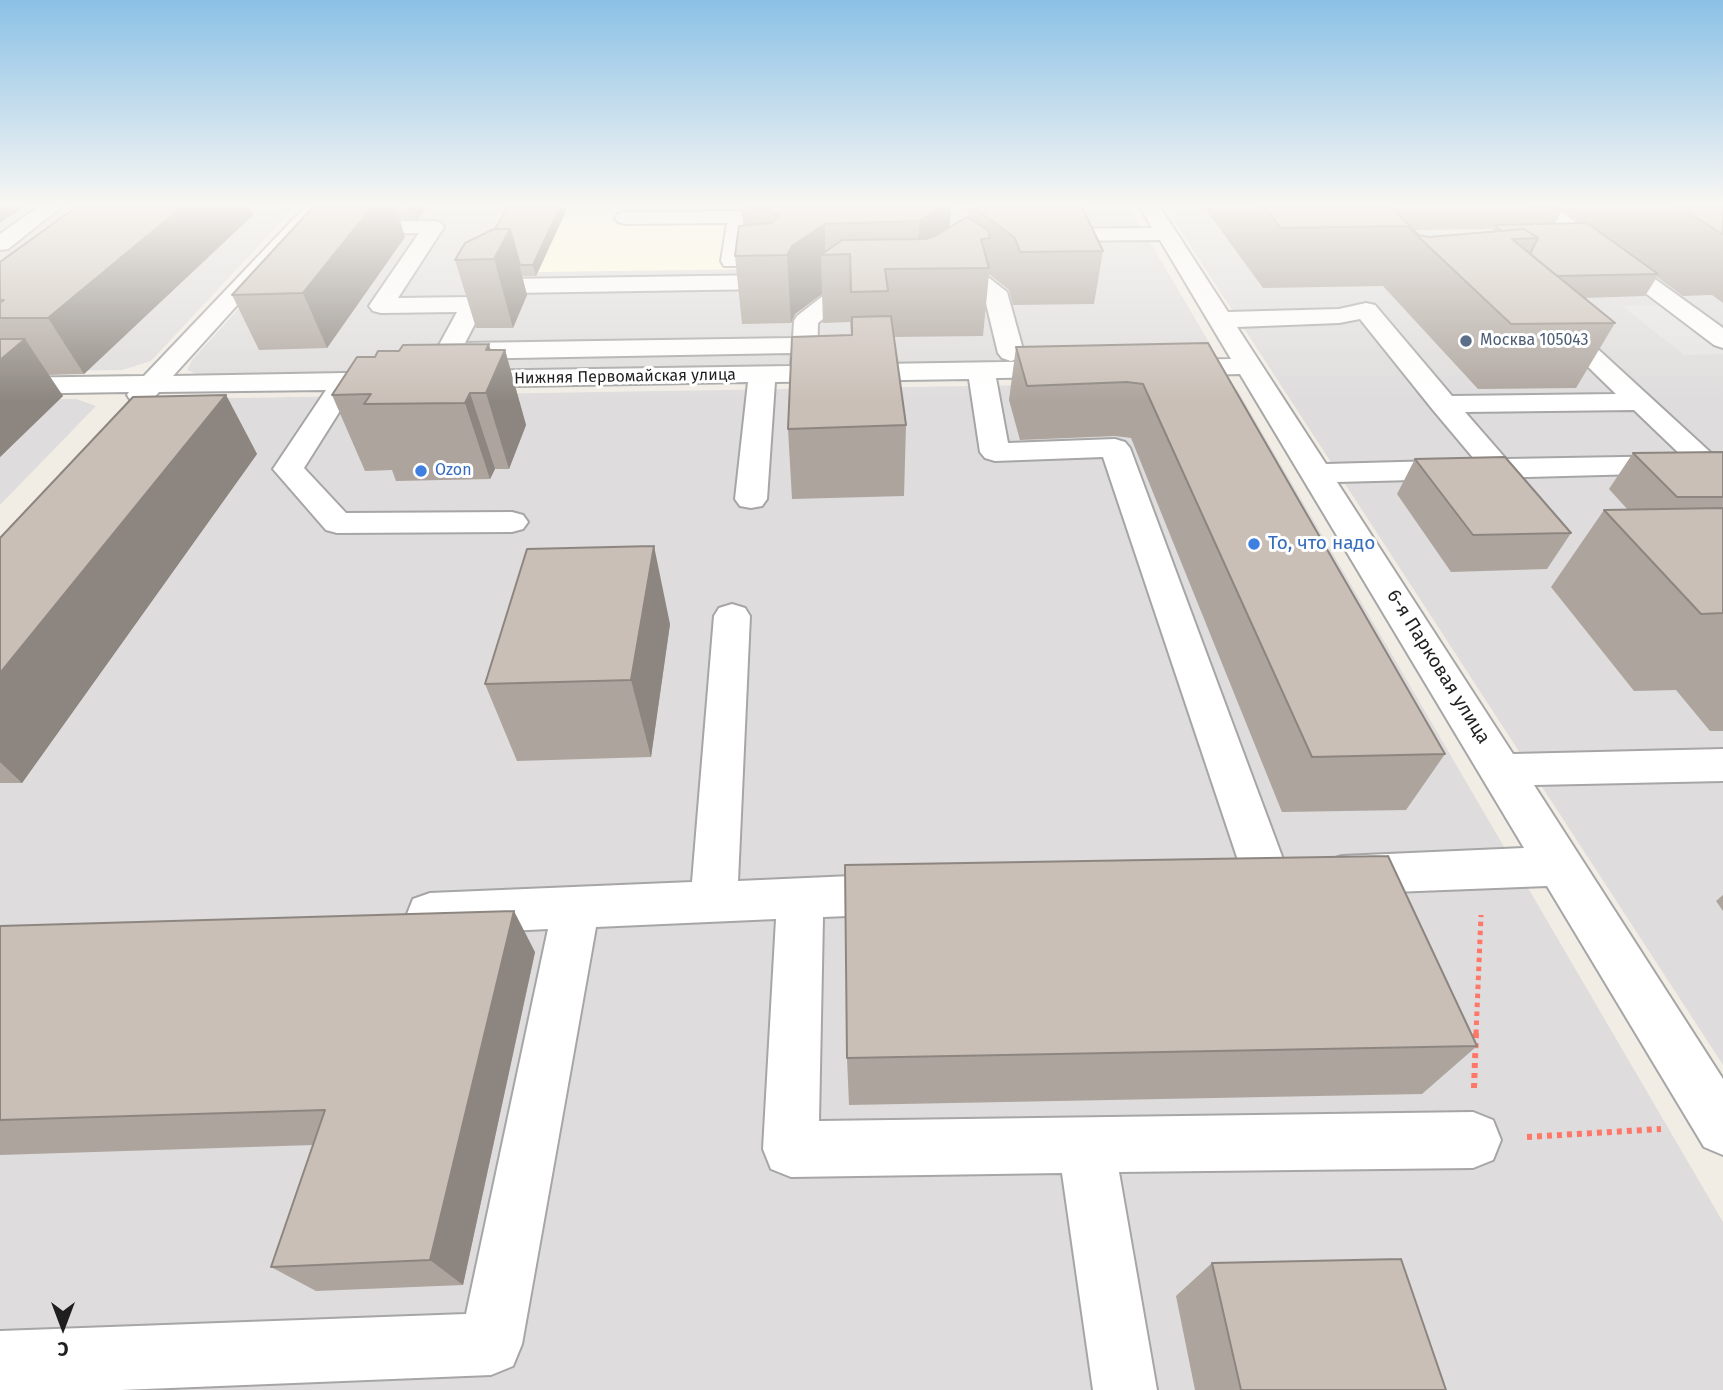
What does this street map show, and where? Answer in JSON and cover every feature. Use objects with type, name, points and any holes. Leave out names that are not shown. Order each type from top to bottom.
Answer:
[{"type":"street","points":[[122,415],[255,272]]},
{"type":"street","points":[[403,272],[380,306],[473,304],[506,286],[793,282]]},
{"type":"street","points":[[942,282],[950,272]]},
{"type":"street","points":[[974,272],[995,292],[1011,353]]},
{"type":"street","name":"6-я Парковая улица","points":[[1191,272],[1560,866],[1717,1109]]},
{"type":"street","points":[[1630,272],[1723,340]]},
{"type":"street","points":[[804,374],[806,321],[836,297],[885,297]]},
{"type":"street","points":[[433,380],[473,304]]},
{"type":"street","points":[[1222,320],[1339,316],[1375,305],[1443,404],[1497,468]]},
{"type":"street","points":[[1541,311],[1580,343],[1640,402],[1715,463]]},
{"type":"street","points":[[448,351],[805,345]]},
{"type":"street","points":[[1138,368],[1251,366]]},
{"type":"street","name":"Нижняя Первомайская улица","points":[[0,386],[1086,369]]},
{"type":"street","points":[[981,371],[995,452],[1115,448],[1246,879],[1560,866]]},
{"type":"street","points":[[751,499],[762,374]]},
{"type":"street","points":[[345,381],[288,470],[337,523],[512,522]]},
{"type":"street","points":[[1443,404],[1640,402]]},
{"type":"street","points":[[1317,472],[1715,463]]},
{"type":"street","points":[[714,902],[732,616]]},
{"type":"street","points":[[1503,771],[1723,765]]},
{"type":"street","points":[[384,916],[937,893]]},
{"type":"street","points":[[800,899],[791,1149],[1473,1140]]},
{"type":"street","points":[[0,1363],[491,1344],[576,908]]},
{"type":"street","points":[[1086,1145],[1125,1390]]},
{"type":"path","points":[[1482,869],[1473,1140],[1717,1109]]},
{"type":"shaded area","points":[[0,272],[234,272],[151,361],[122,370],[0,372]]},
{"type":"shaded area","points":[[272,272],[1167,272],[1212,347],[1209,352],[1191,358],[199,375],[187,370],[192,360]]},
{"type":"shaded area","points":[[1207,272],[1723,272],[1723,1065]]},
{"type":"shaded area","points":[[1671,305],[1723,344],[1723,354],[1684,355],[1622,306]]},
{"type":"shaded area","points":[[1215,382],[1238,391],[1723,1222],[1723,1390],[0,1390],[0,574],[174,399]]},
{"type":"shaded area","points":[[76,399],[96,406],[0,505],[0,400]]},
{"type":"building","points":[[0,272],[104,272],[48,318],[0,318],[0,303],[4,300],[0,300]]},
{"type":"building","points":[[253,272],[320,272],[303,293],[232,295]]},
{"type":"building","points":[[850,272],[885,272],[888,291],[851,292]]},
{"type":"building","points":[[1456,272],[1552,272],[1615,323],[1511,324]]},
{"type":"building","points":[[1552,272],[1658,274],[1557,276]]},
{"type":"building","points":[[891,316],[906,425],[788,429],[792,337],[852,335],[852,317]]},
{"type":"building","points":[[0,339],[25,339],[0,360]]},
{"type":"building","points":[[1208,343],[1445,754],[1312,757],[1143,384],[1127,382],[1027,386],[1016,347]]},
{"type":"building","points":[[489,344],[486,350],[505,350],[486,393],[470,393],[465,403],[364,404],[371,394],[332,395],[357,357],[375,357],[378,351],[399,351],[403,345]]},
{"type":"building","points":[[226,395],[0,673],[0,538],[133,397]]},
{"type":"building","points":[[1723,452],[1723,497],[1677,497],[1633,453]]},
{"type":"building","points":[[1505,457],[1571,533],[1473,535],[1415,459]]},
{"type":"building","points":[[1723,508],[1723,613],[1701,614],[1604,510]]},
{"type":"building","points":[[654,546],[631,680],[485,684],[527,549]]},
{"type":"building","points":[[1388,856],[1477,1046],[847,1058],[845,865]]},
{"type":"building","points":[[514,911],[430,1260],[271,1267],[325,1110],[0,1120],[0,926]]},
{"type":"building","points":[[1401,1259],[1446,1390],[1241,1390],[1212,1263]]},
{"type":"place","name":"Москва 105043","points":[[1466,341]]},
{"type":"place","name":"Ozon","points":[[421,471]]},
{"type":"place","name":"То, что надо","points":[[1254,544]]}]
